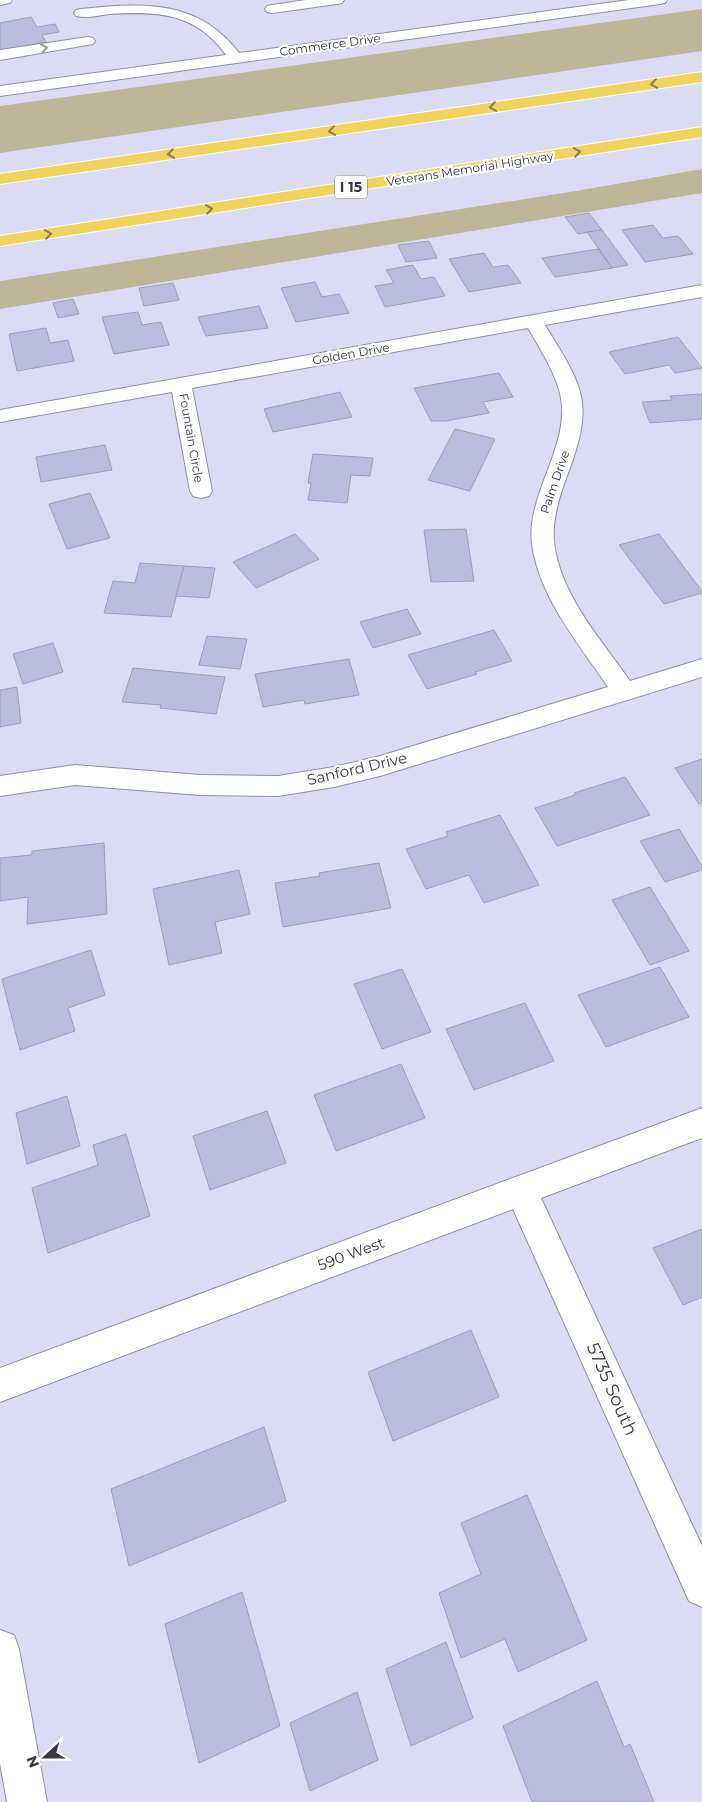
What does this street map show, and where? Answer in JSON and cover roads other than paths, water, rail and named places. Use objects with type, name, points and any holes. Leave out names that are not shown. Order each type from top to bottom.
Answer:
[{"type":"highway","points":[[0,179],[702,77]]},
{"type":"highway","name":"Veterans Memorial Highway","points":[[0,241],[702,132]]},
{"type":"street","points":[[0,1],[5,0]]},
{"type":"street","points":[[273,10],[337,0]]},
{"type":"street","name":"Commerce Drive","points":[[0,91],[660,0]]},
{"type":"street","points":[[106,76],[94,51],[78,7],[162,4],[180,6],[194,12],[210,23],[228,43],[235,58]]},
{"type":"street","points":[[288,35],[296,50]]},
{"type":"street","points":[[0,55],[94,51]]},
{"type":"street","name":"Golden Drive","points":[[0,416],[702,291]]},
{"type":"street","name":"Palm Drive","points":[[533,321],[572,393],[574,411],[573,428],[548,494],[542,519],[543,543],[549,571],[562,600],[624,691]]},
{"type":"street","name":"Fountain Circle","points":[[181,385],[200,491]]},
{"type":"street","name":"Sanford Drive","points":[[0,786],[75,775],[200,786],[287,785],[334,777],[380,766],[702,668]]},
{"type":"street","name":"590 West","points":[[0,1385],[702,1123]]},
{"type":"street","name":"5735 South","points":[[522,1191],[702,1588]]},
{"type":"street","points":[[0,1649],[27,1802]]}]
